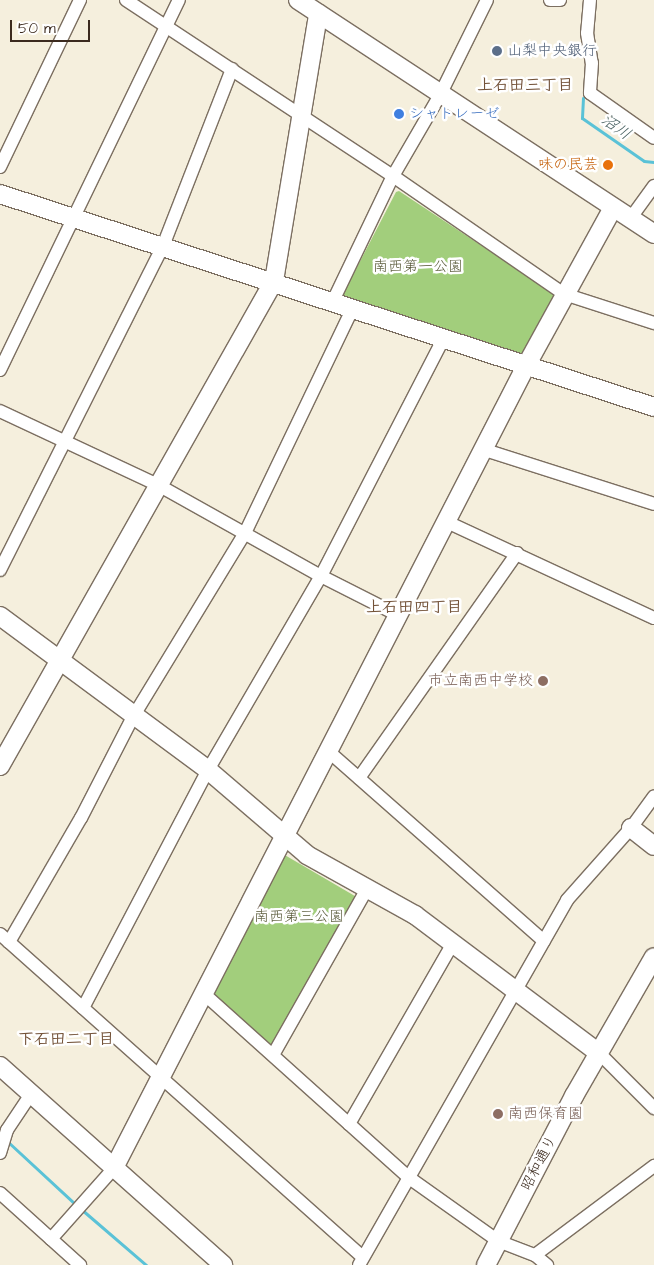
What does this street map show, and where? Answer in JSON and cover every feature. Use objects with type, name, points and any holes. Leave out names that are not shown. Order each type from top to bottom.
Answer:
[{"type":"street","points":[[0,167],[80,0]]},
{"type":"street","points":[[126,0],[393,176],[564,294],[654,324]]},
{"type":"street","points":[[0,370],[179,0]]},
{"type":"street","points":[[298,0],[319,7],[440,95],[654,234]]},
{"type":"street","points":[[333,301],[393,176],[440,95],[487,0]]},
{"type":"street","points":[[550,0],[560,0]]},
{"type":"street","points":[[590,0],[587,33],[592,63],[590,93],[654,138]]},
{"type":"street","points":[[0,766],[274,281],[319,7]]},
{"type":"street","points":[[0,570],[66,444],[163,246],[232,70]]},
{"type":"street","points":[[630,219],[654,186]]},
{"type":"street","points":[[0,194],[274,281],[654,407]]},
{"type":"street","points":[[51,1238],[114,1168],[159,1075],[282,835],[485,450],[526,366],[612,208]]},
{"type":"street","points":[[353,308],[245,533],[134,717],[81,818],[4,938],[159,1075],[361,1261],[567,900],[631,828],[654,796]]},
{"type":"street","points":[[83,1008],[208,770],[321,576],[444,338]]},
{"type":"street","points":[[0,411],[66,444],[158,486],[321,576],[398,615]]},
{"type":"street","points":[[485,450],[654,504]]},
{"type":"street","points":[[447,522],[654,618]]},
{"type":"street","points":[[359,778],[517,553]]},
{"type":"street","points":[[0,616],[208,770],[307,855],[415,915],[453,943],[599,1053],[654,1108]]},
{"type":"street","points":[[327,750],[544,941]]},
{"type":"street","points":[[631,828],[654,846]]},
{"type":"street","points":[[273,1056],[367,889]]},
{"type":"street","points":[[349,1124],[453,943]]},
{"type":"street","name":"昭和通り","points":[[486,1265],[599,1053],[654,957]]},
{"type":"street","points":[[202,992],[408,1176],[498,1241],[535,1255],[547,1265]]},
{"type":"street","points":[[0,1066],[223,1265]]},
{"type":"street","points":[[1,1150],[5,1130],[31,1094]]},
{"type":"street","points":[[535,1255],[654,1166]]},
{"type":"street","points":[[0,1193],[80,1265]]},
{"type":"green space","name":"南西第一公園","points":[[399,191],[556,295],[528,357],[342,296],[396,192]]},
{"type":"green space","name":"南西第三公園","points":[[283,854],[360,899],[272,1051],[211,998]]},
{"type":"waterway","name":"沼川","points":[[583,98],[582,118],[644,161],[654,162]]},
{"type":"waterway","points":[[7,1141],[76,1205]]},
{"type":"waterway","points":[[81,1209],[146,1265]]},
{"type":"place","name":"山梨中央銀行","points":[[497,51]]},
{"type":"place","name":"シャトレーゼ","points":[[399,114]]},
{"type":"place","name":"味の民芸","points":[[608,165]]},
{"type":"place","name":"市立南西中学校","points":[[543,681]]},
{"type":"place","name":"南西保育園","points":[[498,1114]]},
{"type":"district","name":"上石田三丁目","points":[[525,85]]},
{"type":"district","name":"上石田四丁目","points":[[414,607]]},
{"type":"district","name":"下石田二丁目","points":[[66,1039]]}]
